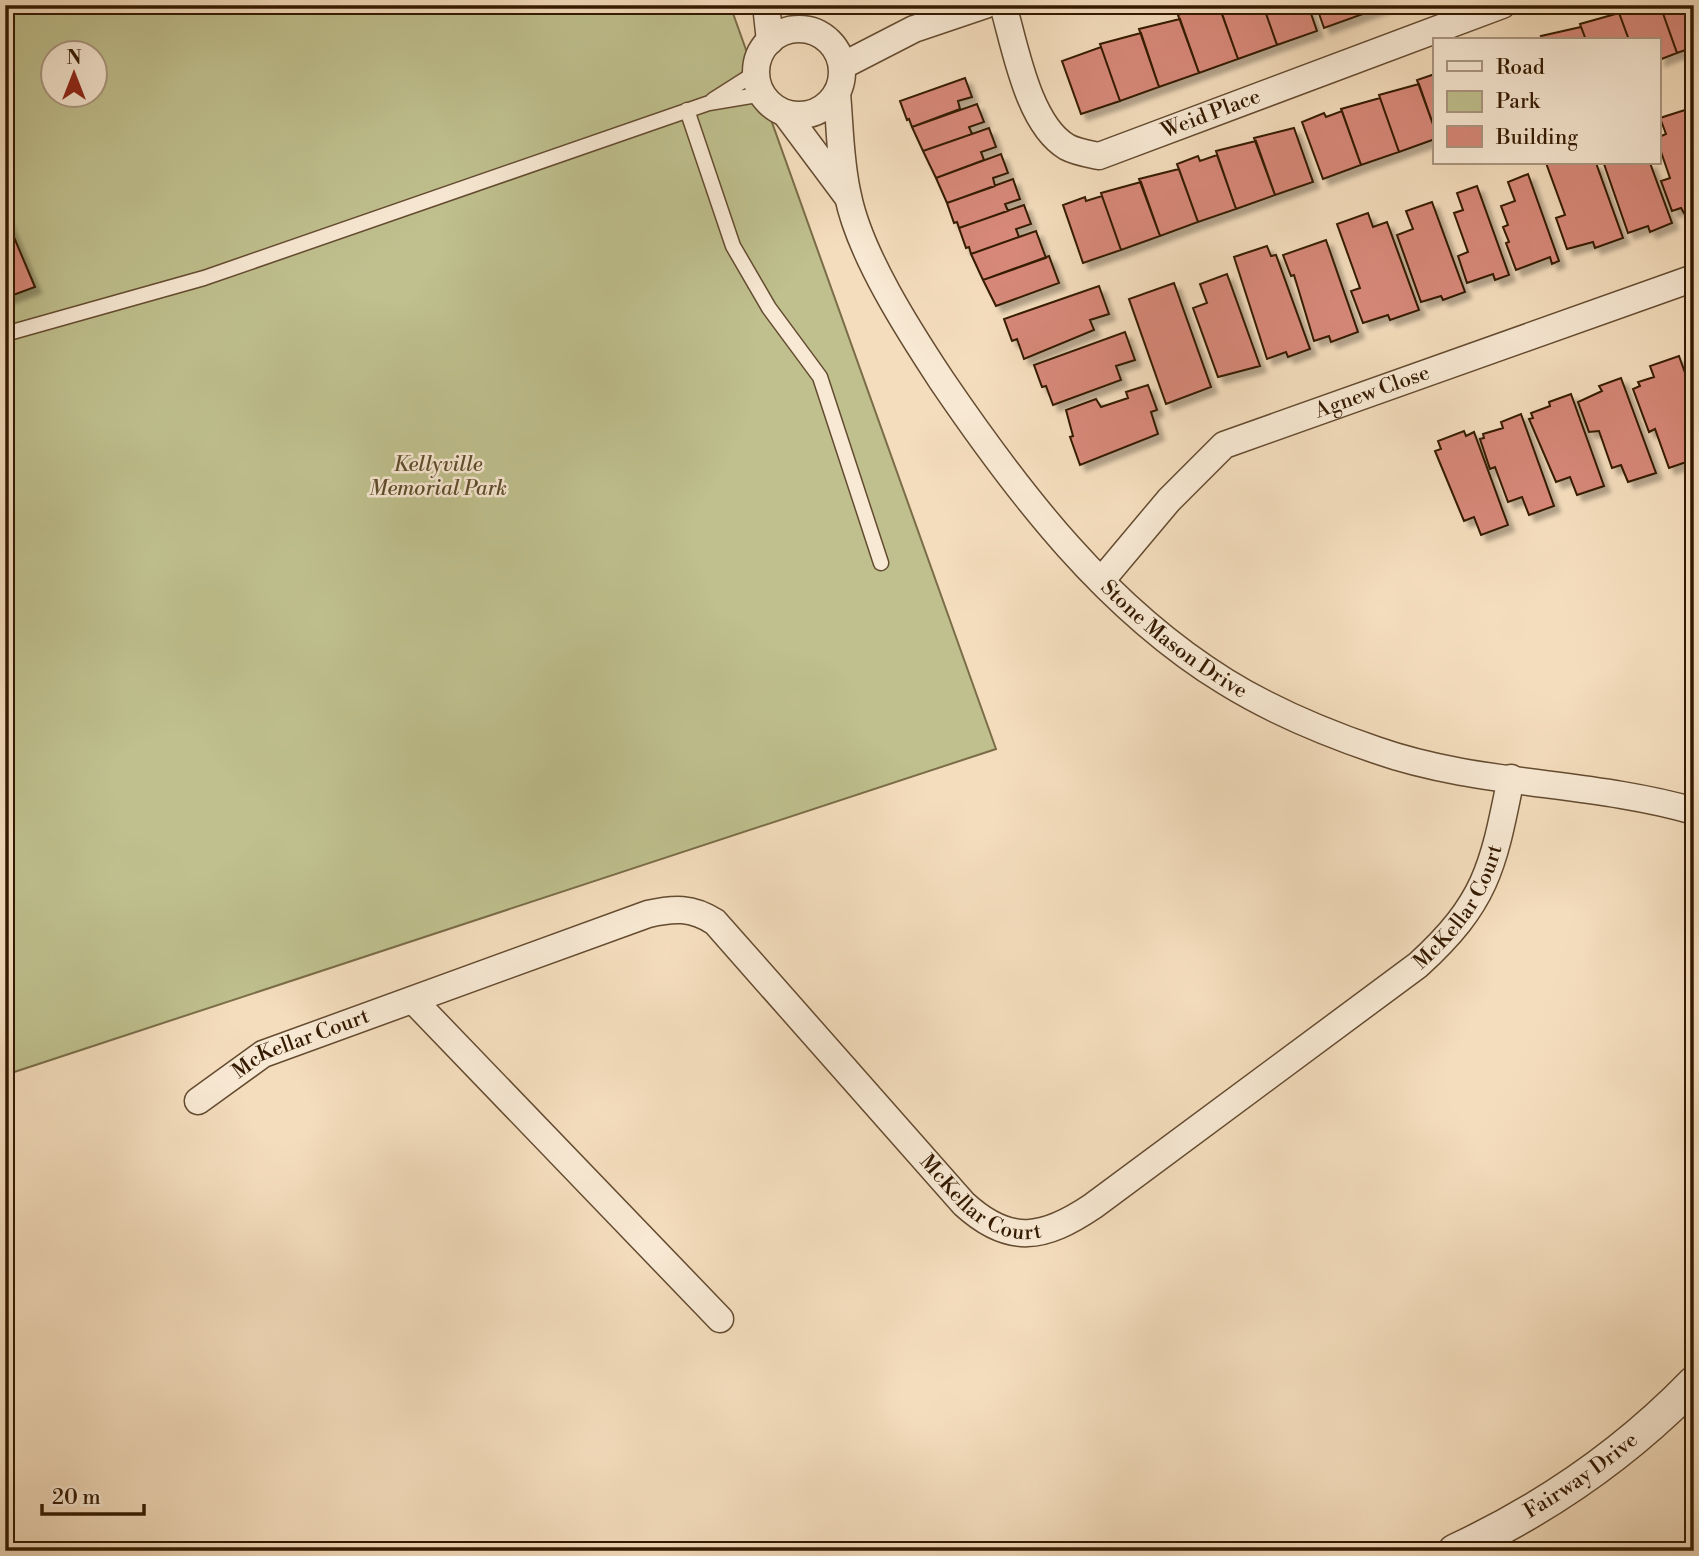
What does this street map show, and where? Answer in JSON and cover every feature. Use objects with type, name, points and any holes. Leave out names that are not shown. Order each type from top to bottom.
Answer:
[{"type":"street","points":[[766,5],[770,41]]},
{"type":"street","points":[[792,5],[807,30]]},
{"type":"street","points":[[842,66],[914,29],[985,5]]},
{"type":"street","name":"Weid Place","points":[[1003,5],[1031,99],[1046,129],[1068,147],[1099,156],[1502,5]]},
{"type":"street","points":[[831,42],[842,66],[837,93],[815,112],[800,115],[785,113],[760,83],[761,51],[770,41],[794,29],[807,30],[831,42],[914,29]]},
{"type":"street","name":"Stone Mason Drive","points":[[837,93],[848,197],[867,248],[896,307],[998,463],[1101,581],[1163,637],[1214,674],[1293,719],[1379,751],[1511,778],[1650,798],[1694,811]]},
{"type":"street","name":"Stone Mason Drive","points":[[785,113],[848,197]]},
{"type":"street","name":"Agnew Close","points":[[1101,581],[1169,500],[1224,445],[1694,278]]},
{"type":"street","name":"McKellar Court","points":[[198,1101],[263,1054],[648,914],[682,909],[699,912],[715,922],[964,1203],[984,1222],[1007,1232],[1036,1234],[1066,1225],[1093,1206],[1418,965],[1451,935],[1475,901],[1491,867],[1511,778]]},
{"type":"street","points":[[413,1000],[720,1319]]},
{"type":"street","name":"Fairway Drive","points":[[1455,1551],[1526,1514],[1593,1470],[1694,1383]]},
{"type":"lane","points":[[5,334],[204,278],[760,83]]},
{"type":"lane","points":[[709,103],[760,83]]},
{"type":"lane","points":[[687,110],[733,246],[769,308],[820,377],[881,562]]},
{"type":"green space","name":"Kellyville Memorial Park","points":[[5,5],[730,5],[996,749],[5,1075]]},
{"type":"building","points":[[1219,5],[1263,5],[1277,45],[1238,59]]},
{"type":"building","points":[[1263,5],[1308,5],[1317,31],[1277,45]]},
{"type":"building","points":[[1316,5],[1360,5],[1363,14],[1324,28]]},
{"type":"building","points":[[1360,5],[1387,5],[1363,14]]},
{"type":"building","points":[[1631,5],[1660,5],[1677,53],[1660,60],[1660,38],[1628,38],[1618,10]]},
{"type":"building","points":[[1660,5],[1694,5],[1694,47],[1677,53]]},
{"type":"building","points":[[1219,6],[1238,59],[1199,73],[1178,15],[1198,7],[1199,13]]},
{"type":"building","points":[[1619,13],[1628,38],[1585,38],[1580,24]]},
{"type":"building","points":[[1180,19],[1199,73],[1159,87],[1139,29]]},
{"type":"building","points":[[1581,27],[1585,38],[1542,38],[1541,36]]},
{"type":"building","points":[[1141,33],[1159,87],[1120,101],[1100,44]]},
{"type":"building","points":[[1101,47],[1120,101],[1081,114],[1062,61]]},
{"type":"building","points":[[1433,75],[1433,124],[1417,80]]},
{"type":"building","points":[[965,78],[972,97],[958,101],[960,109],[912,127],[900,101]]},
{"type":"building","points":[[1419,84],[1433,124],[1433,140],[1399,152],[1379,95]]},
{"type":"building","points":[[1380,98],[1399,152],[1361,165],[1341,109]]},
{"type":"building","points":[[977,104],[984,122],[969,127],[972,134],[923,151],[912,127]]},
{"type":"building","points":[[1688,109],[1694,126],[1694,216],[1687,218],[1681,208],[1672,211],[1661,181],[1670,178],[1660,149],[1660,137],[1666,134],[1660,118]]},
{"type":"building","points":[[1342,111],[1361,165],[1323,179],[1302,122],[1324,113],[1326,117]]},
{"type":"building","points":[[989,128],[996,147],[981,152],[984,160],[936,178],[923,151]]},
{"type":"building","points":[[1294,128],[1313,182],[1275,195],[1254,138]]},
{"type":"building","points":[[1256,141],[1275,195],[1236,209],[1216,151]]},
{"type":"building","points":[[1001,154],[1008,173],[993,178],[995,186],[947,203],[936,178]]},
{"type":"building","points":[[1217,155],[1236,209],[1198,222],[1177,164],[1198,156],[1200,161]]},
{"type":"building","points":[[1546,164],[1596,164],[1623,238],[1595,248],[1593,242],[1567,249],[1556,218],[1565,215]]},
{"type":"building","points":[[1604,164],[1650,164],[1672,223],[1650,232],[1648,226],[1628,233]]},
{"type":"building","points":[[1179,169],[1198,222],[1160,236],[1139,179]]},
{"type":"building","points":[[1528,174],[1559,261],[1552,264],[1550,257],[1516,270],[1506,243],[1509,242],[1503,227],[1508,225],[1501,206],[1515,201],[1508,182]]},
{"type":"building","points":[[1013,179],[1020,199],[1005,204],[1008,211],[959,228],[957,222],[954,223],[947,203]]},
{"type":"building","points":[[1141,182],[1160,236],[1121,250],[1101,193]]},
{"type":"building","points":[[1477,186],[1509,275],[1495,280],[1493,274],[1467,283],[1458,256],[1468,252],[1454,213],[1463,210],[1457,193]]},
{"type":"building","points":[[1102,196],[1121,250],[1083,263],[1063,205],[1085,197],[1086,201]]},
{"type":"building","points":[[1432,202],[1465,292],[1443,300],[1441,296],[1421,302],[1397,235],[1413,229],[1406,211]]},
{"type":"building","points":[[1024,205],[1031,224],[1016,229],[1019,237],[971,254],[969,247],[966,248],[959,228]]},
{"type":"building","points":[[1368,213],[1373,227],[1387,222],[1419,310],[1390,320],[1388,315],[1363,323],[1351,291],[1360,288],[1337,224]]},
{"type":"building","points":[[5,216],[35,287],[5,298]]},
{"type":"building","points":[[1036,231],[1046,258],[983,280],[971,254]]},
{"type":"building","points":[[1326,240],[1358,332],[1331,342],[1329,336],[1314,341],[1294,275],[1291,276],[1283,255]]},
{"type":"building","points":[[1267,246],[1271,256],[1276,255],[1310,349],[1288,357],[1286,352],[1267,359],[1234,257]]},
{"type":"building","points":[[1049,256],[1059,283],[996,306],[983,280]]},
{"type":"building","points":[[1227,274],[1260,366],[1218,377],[1193,308],[1207,303],[1200,284]]},
{"type":"building","points":[[1174,283],[1211,387],[1166,404],[1129,299]]},
{"type":"building","points":[[1099,286],[1109,314],[1090,320],[1094,330],[1024,359],[1017,339],[1012,341],[1004,319]]},
{"type":"building","points":[[1125,332],[1135,360],[1116,366],[1121,380],[1053,405],[1046,386],[1042,387],[1034,365]]},
{"type":"building","points":[[1679,356],[1694,398],[1694,474],[1689,461],[1669,468],[1655,429],[1649,432],[1633,389],[1640,386],[1638,382],[1654,377],[1650,366]]},
{"type":"building","points":[[1694,356],[1694,389],[1685,363]]},
{"type":"building","points":[[1621,378],[1656,473],[1628,482],[1621,465],[1612,468],[1599,431],[1589,432],[1578,402],[1602,391],[1599,386]]},
{"type":"building","points":[[1148,385],[1157,410],[1151,412],[1158,434],[1080,465],[1070,437],[1073,436],[1066,410],[1096,399],[1101,407],[1128,398],[1126,392]]},
{"type":"building","points":[[1571,394],[1604,486],[1577,495],[1570,477],[1556,482],[1529,419],[1533,418],[1531,413],[1550,406],[1549,402]]},
{"type":"building","points":[[1521,414],[1554,506],[1529,515],[1522,497],[1508,502],[1495,467],[1490,469],[1480,439],[1484,438],[1483,434],[1503,428],[1501,422]]},
{"type":"building","points":[[1464,431],[1466,436],[1474,432],[1508,525],[1481,535],[1474,517],[1464,521],[1435,451],[1441,449],[1438,441]]}]
